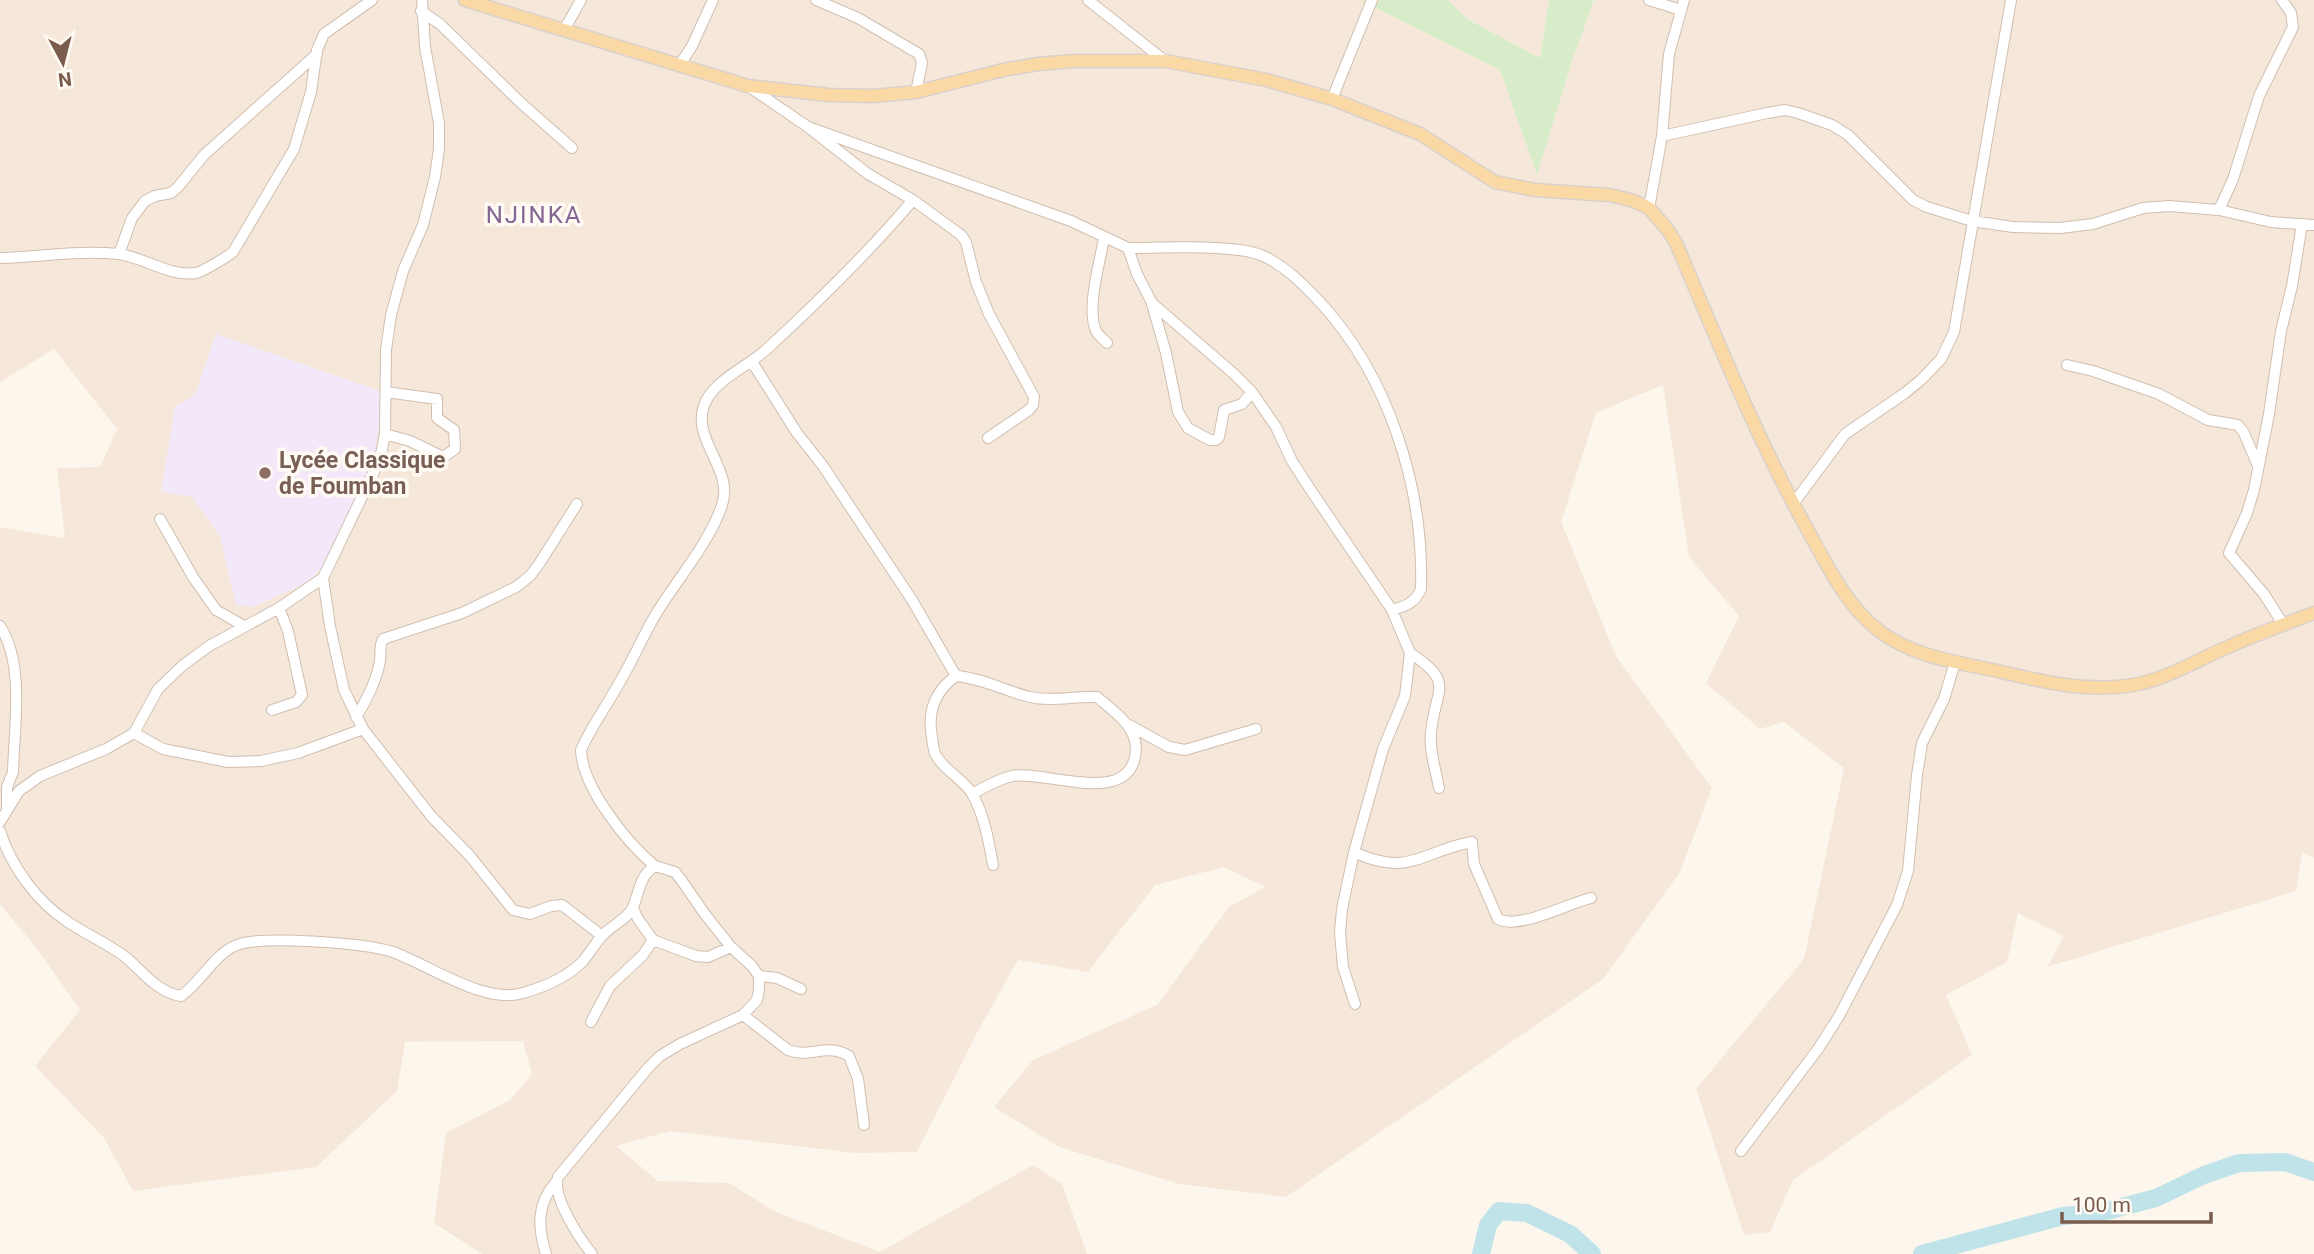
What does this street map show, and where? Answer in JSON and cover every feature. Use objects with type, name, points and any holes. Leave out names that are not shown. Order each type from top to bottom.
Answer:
[{"type":"main road","points":[[472,1],[748,86],[849,97],[916,92],[1038,64],[1112,60],[1165,61],[1267,80],[1332,99],[1420,134],[1495,182],[1535,190],[1609,195],[1649,208],[1676,243],[1717,342],[1793,505],[1827,566],[1863,617],[1901,645],[1916,652],[1955,662],[2077,687],[2137,684],[2161,678],[2314,613]]},
{"type":"street","points":[[0,258],[80,253],[119,254],[174,271],[197,273],[233,252],[294,149],[311,92],[317,53],[324,33],[372,0]]},
{"type":"street","points":[[564,30],[581,0]]},
{"type":"street","points":[[679,66],[713,0]]},
{"type":"street","points":[[817,0],[858,18],[919,54],[922,63],[916,92]]},
{"type":"street","points":[[1088,0],[1165,61]]},
{"type":"street","points":[[1332,99],[1372,0]]},
{"type":"street","points":[[1649,0],[1683,5],[1667,63],[1662,136],[1649,208]]},
{"type":"street","points":[[1793,505],[1845,434],[1905,393],[1941,359],[1954,332],[2011,0]]},
{"type":"street","points":[[2219,210],[2233,179],[2259,96],[2292,27],[2291,13],[2282,0]]},
{"type":"street","points":[[421,5],[521,103],[572,148]]},
{"type":"street","points":[[0,822],[19,791],[40,776],[106,749],[134,733],[158,689],[181,666],[209,646],[279,608],[323,578],[376,471],[385,434],[386,350],[391,315],[403,271],[423,225],[439,149],[436,98],[425,47],[421,5]]},
{"type":"street","points":[[119,254],[132,218],[145,201],[178,187],[204,155],[317,53]]},
{"type":"street","points":[[748,86],[808,127],[869,174],[913,200],[961,235],[966,242],[976,282],[989,314],[1034,397],[1029,410],[988,438]]},
{"type":"street","points":[[1662,136],[1767,113],[1785,110],[1798,113],[1832,125],[1848,135],[1913,200],[1972,221],[2013,227],[2060,228],[2092,224],[2143,208],[2169,206],[2219,210],[2271,222],[2314,225]]},
{"type":"street","points":[[808,127],[1071,220],[1128,248],[1230,250],[1259,255],[1282,267],[1301,282],[1342,325],[1368,367],[1388,408],[1413,495],[1420,526],[1421,589],[1408,605],[1392,610]]},
{"type":"street","points":[[546,1254],[539,1233],[539,1213],[556,1182],[660,1056],[743,1015],[757,1000],[759,976],[731,947],[675,873],[655,866],[625,838],[588,780],[581,750],[651,623],[706,538],[722,505],[722,474],[702,432],[703,410],[716,388],[752,362],[869,252],[913,200]]},
{"type":"street","points":[[2283,624],[2264,594],[2229,553],[2247,513],[2258,466],[2302,224]]},
{"type":"street","points":[[1104,238],[1095,290],[1094,322],[1097,333],[1107,342]]},
{"type":"street","points":[[1128,248],[1137,274],[1152,303],[1178,412],[1188,428],[1210,440],[1216,440],[1219,437],[1224,410],[1242,404],[1252,392]]},
{"type":"street","points":[[1152,303],[1252,392],[1276,427],[1292,461],[1392,610],[1410,653],[1405,696],[1383,749],[1354,852],[1342,909],[1340,933],[1343,967],[1355,1004]]},
{"type":"street","points":[[752,362],[797,433],[823,466],[912,600],[956,676]]},
{"type":"street","points":[[2067,365],[2159,394],[2208,420],[2238,425],[2258,466]]},
{"type":"street","points":[[385,434],[410,440],[443,457],[456,449],[454,430],[437,418],[437,399],[386,392]]},
{"type":"street","points":[[356,717],[376,674],[383,639],[462,613],[516,587],[530,576],[539,564],[577,504]]},
{"type":"street","points":[[160,519],[193,577],[216,610],[244,626]]},
{"type":"street","points":[[323,578],[330,626],[345,690],[363,729],[431,816],[470,856],[513,910],[530,914],[562,905],[602,936]]},
{"type":"street","points":[[272,710],[296,702],[302,695],[288,631],[279,608]]},
{"type":"street","points":[[0,626],[10,642],[14,665],[13,772],[7,787],[7,807]]},
{"type":"street","points":[[1410,653],[1429,666],[1438,676],[1441,687],[1431,735],[1439,788]]},
{"type":"street","points":[[1741,1151],[1818,1049],[1839,1016],[1897,905],[1908,871],[1922,743],[1944,699],[1955,662]]},
{"type":"street","points":[[993,865],[983,821],[972,794],[935,755],[930,727],[935,698],[944,684],[956,676],[971,677],[1029,697],[1046,700],[1097,697],[1129,725],[1169,747],[1185,750],[1256,729]]},
{"type":"street","points":[[972,794],[1012,776],[1028,775],[1098,783],[1116,780],[1127,774],[1134,764],[1136,751],[1129,725]]},
{"type":"street","points":[[134,733],[163,749],[228,762],[261,761],[298,753],[363,729]]},
{"type":"street","points":[[0,831],[12,861],[48,907],[123,956],[158,988],[180,996],[191,989],[218,958],[241,943],[297,941],[360,945],[390,951],[480,990],[502,995],[519,994],[572,971],[602,936],[633,908]]},
{"type":"street","points":[[1354,852],[1372,861],[1408,863],[1472,842],[1474,864],[1498,919],[1504,923],[1512,924],[1531,919],[1591,898]]},
{"type":"street","points":[[655,866],[646,872],[633,908],[653,940],[696,956],[708,957],[731,947]]},
{"type":"street","points":[[591,1022],[610,986],[643,955],[653,940]]},
{"type":"street","points":[[759,976],[777,978],[802,989]]},
{"type":"street","points":[[743,1015],[788,1050],[796,1053],[832,1049],[849,1056],[859,1079],[864,1125]]},
{"type":"street","points":[[556,1182],[564,1208],[592,1254]]},
{"type":"shaded area","points":[[0,0],[1360,0],[1500,70],[1537,174],[1594,0],[2314,0],[2314,858],[2302,852],[2296,891],[2047,967],[2064,936],[2018,913],[2007,962],[1946,995],[1972,1055],[1793,1180],[1770,1232],[1744,1235],[1696,1089],[1804,959],[1844,768],[1784,722],[1760,729],[1706,683],[1739,616],[1689,557],[1663,385],[1596,413],[1561,522],[1616,656],[1712,788],[1680,872],[1603,979],[1286,1197],[1179,1184],[1059,1147],[994,1107],[1033,1060],[1157,1005],[1229,907],[1265,887],[1224,867],[1155,885],[1088,972],[1018,960],[978,1031],[917,1152],[855,1153],[670,1131],[616,1146],[658,1181],[729,1183],[774,1211],[880,1252],[1033,1165],[1062,1184],[1087,1254],[482,1254],[434,1223],[446,1133],[510,1100],[532,1074],[523,1041],[405,1042],[397,1091],[316,1167],[133,1191],[104,1138],[35,1066],[80,1010],[38,950],[0,904],[0,527],[65,538],[57,468],[100,467],[117,429],[54,349],[0,382]]},
{"type":"shaded area","points":[[1448,0],[1549,0],[1540,58],[1469,20]]},
{"type":"shaded area","name":"Lycée Classique de Foumban","points":[[216,334],[383,392],[374,459],[325,563],[314,576],[300,586],[252,607],[236,605],[220,536],[192,497],[161,492],[175,407],[195,395]]},
{"type":"green space","points":[[1360,0],[1448,0],[1469,20],[1540,58],[1549,0],[1594,0],[1537,175],[1500,70]]},
{"type":"waterway","points":[[1922,1254],[2063,1216],[2099,1213],[2156,1198],[2204,1175],[2239,1163],[2285,1162],[2314,1172]]},
{"type":"waterway","points":[[1481,1254],[1488,1225],[1499,1211],[1527,1213],[1570,1234],[1592,1254]]},
{"type":"place","name":"Lycée Classique de Foumban","points":[[265,473]]},
{"type":"district","name":"NJINKA","points":[[534,215]]}]
